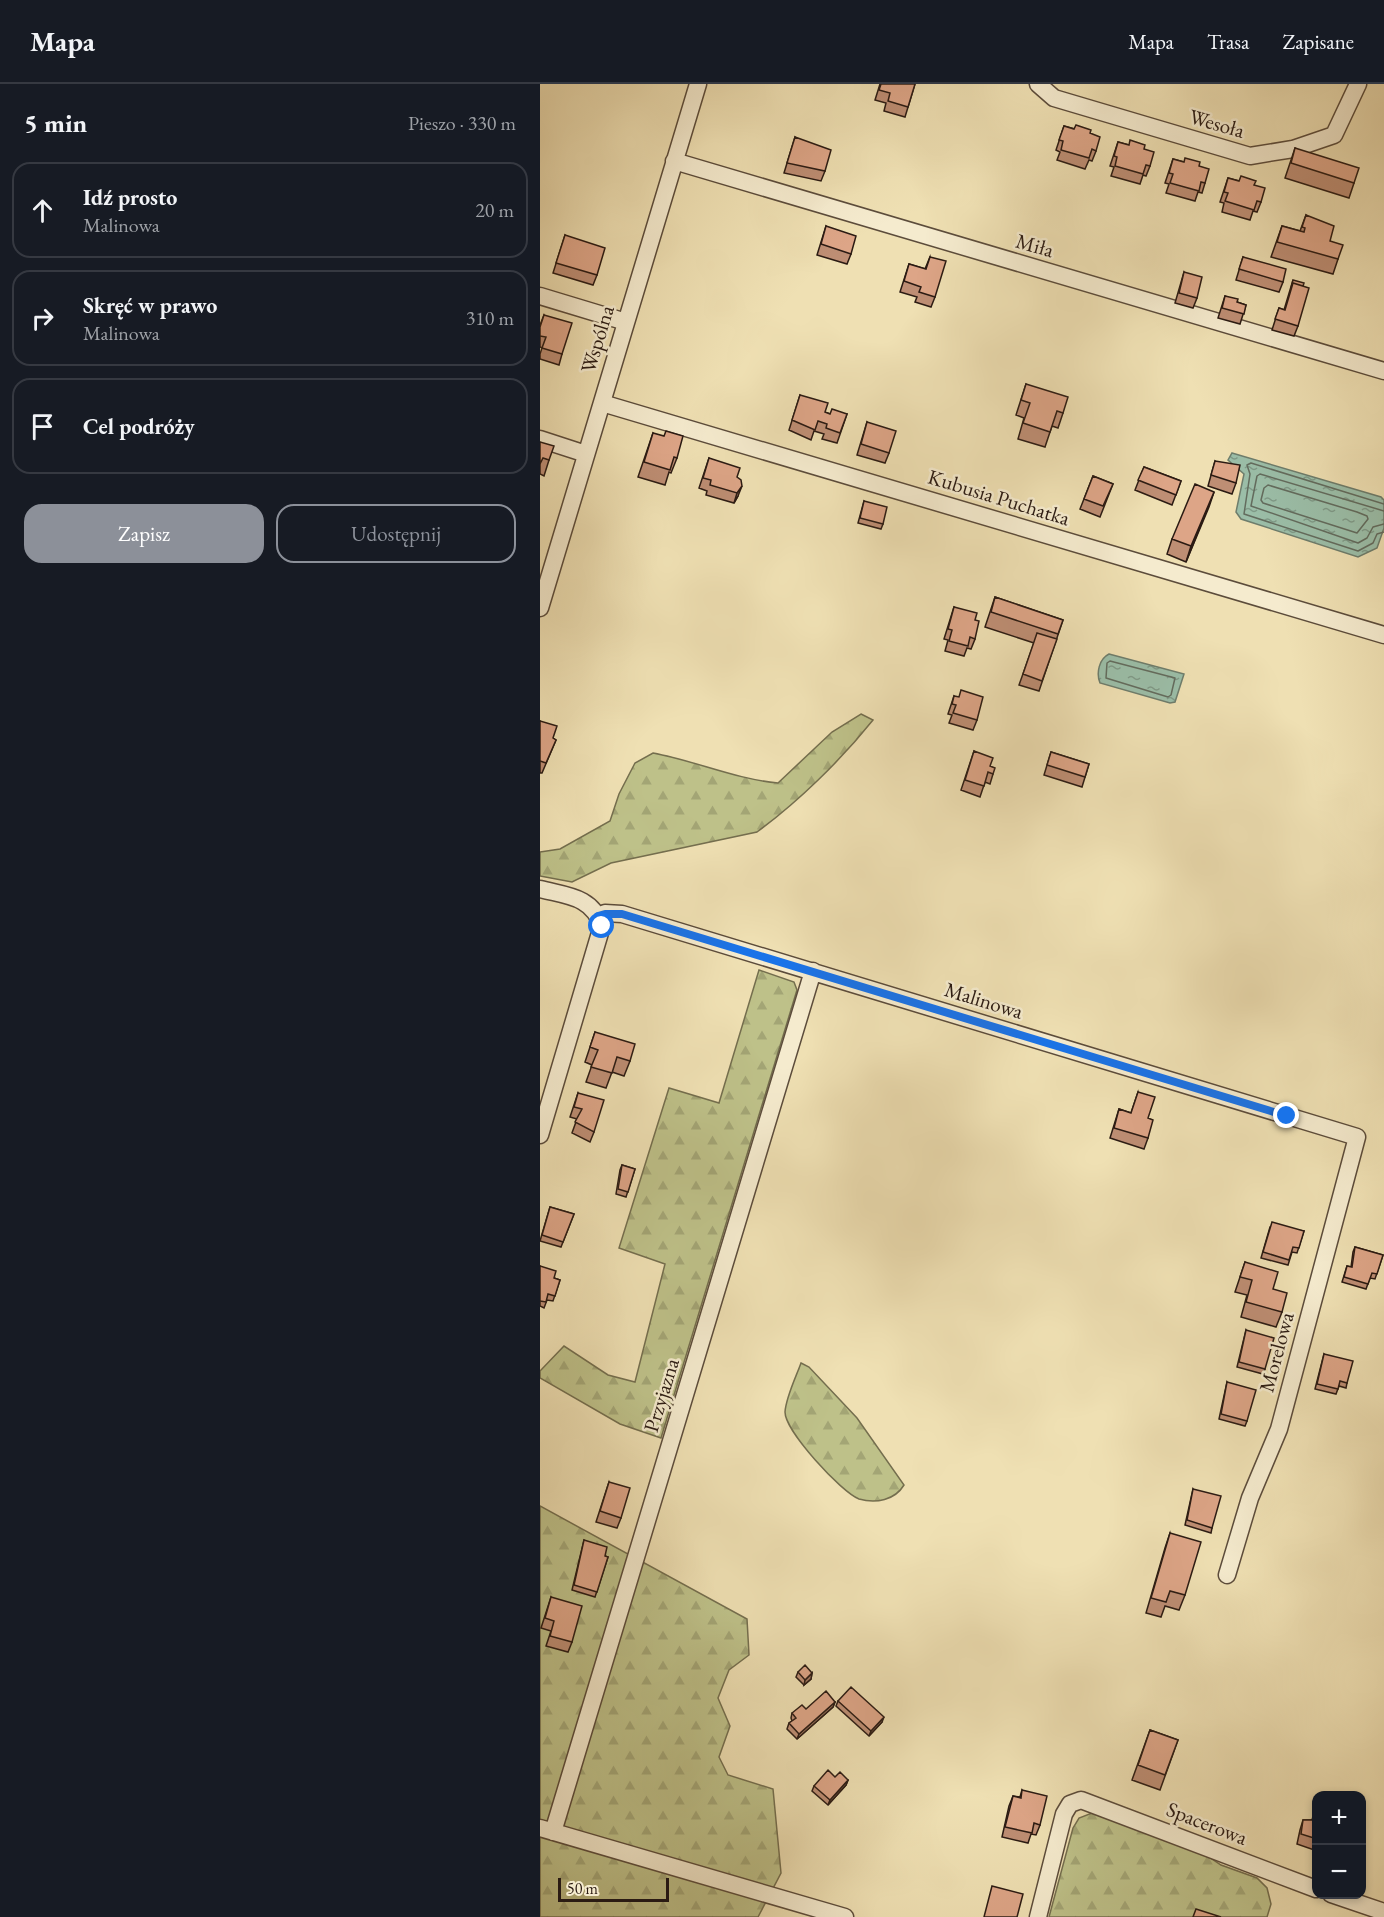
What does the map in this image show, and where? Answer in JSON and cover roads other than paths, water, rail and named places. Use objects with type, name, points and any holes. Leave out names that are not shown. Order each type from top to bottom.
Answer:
[{"type":"street","name":"Wspólna","points":[[540,608],[698,84]]},
{"type":"street","name":"Wesoła","points":[[1038,84],[1054,98],[1251,156],[1293,149],[1334,135],[1358,84]]},
{"type":"street","name":"Miła","points":[[674,161],[1384,371]]},
{"type":"street","points":[[540,296],[626,322]]},
{"type":"street","name":"Kubusia Puchatka","points":[[602,403],[1384,635]]},
{"type":"street","points":[[540,439],[586,454]]},
{"type":"street","points":[[540,889],[586,902],[598,916],[602,926],[540,1135]]},
{"type":"street","name":"Malinowa","points":[[598,916],[622,914],[1357,1137]]},
{"type":"street","name":"Przyjazna","points":[[546,1830],[813,971]]},
{"type":"street","name":"Morelowa","points":[[1227,1575],[1250,1498],[1279,1429],[1357,1137]]},
{"type":"street","name":"Spacerowa","points":[[1038,1917],[1064,1814],[1070,1804],[1082,1800],[1312,1887]]},
{"type":"street","points":[[546,1830],[845,1917]]},
{"type":"street","points":[[1346,1899],[1384,1912]]},
{"type":"water","points":[[1232,453],[1381,497],[1384,500],[1384,528],[1377,548],[1358,557],[1241,519],[1236,512],[1244,474],[1228,460]]},
{"type":"water","points":[[1109,654],[1184,674],[1175,702],[1170,703],[1100,683],[1099,667]]}]
